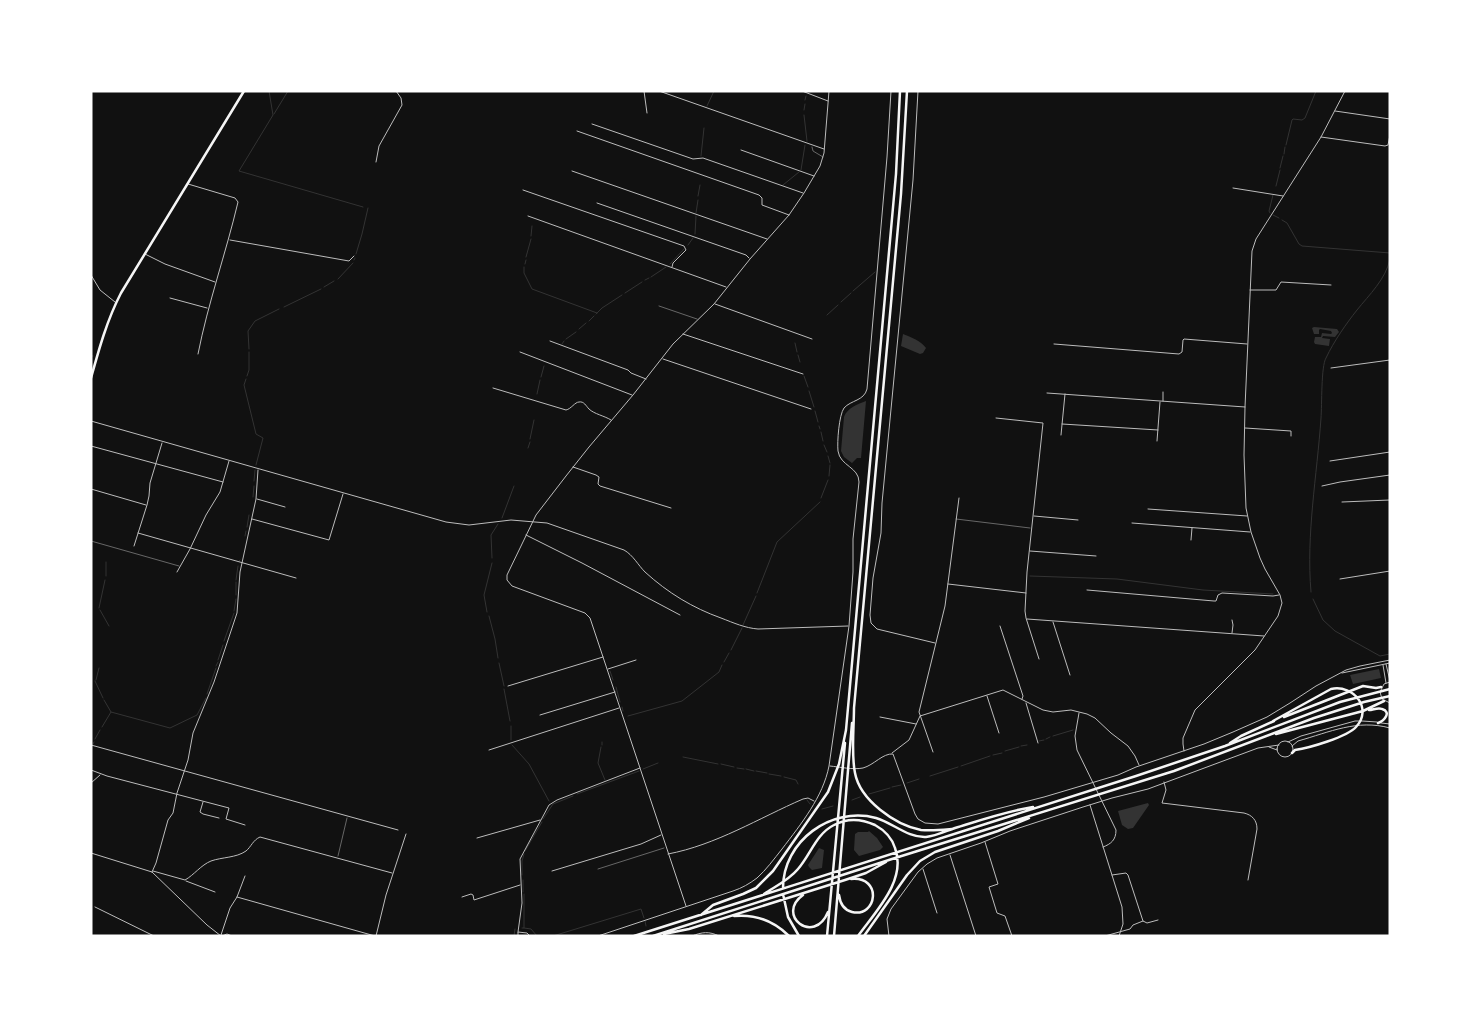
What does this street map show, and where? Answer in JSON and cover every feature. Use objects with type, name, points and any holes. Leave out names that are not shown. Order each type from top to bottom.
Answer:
[{"type":"main road","points":[[91,378],[95,359],[116,302],[244,91]]},
{"type":"main road","points":[[827,936],[896,174],[900,91]]},
{"type":"main road","points":[[834,936],[902,184],[907,91]]},
{"type":"main road","points":[[1225,746],[1273,721],[1363,686],[1381,687]]},
{"type":"main road","points":[[1273,721],[1328,690],[1339,688],[1352,692],[1358,698],[1361,704],[1362,715],[1358,726],[1347,734],[1295,750],[1292,753]]},
{"type":"main road","points":[[634,936],[1040,807],[1225,746],[1320,709],[1374,692],[1390,689]]},
{"type":"main road","points":[[654,936],[1174,771],[1328,714],[1390,696]]},
{"type":"main road","points":[[1363,711],[1384,701]]},
{"type":"main road","points":[[854,708],[854,768],[859,787],[866,797],[876,806],[906,825],[922,830],[952,829]]},
{"type":"main road","points":[[1270,735],[1289,732],[1379,708],[1384,710],[1386,718],[1378,723]]},
{"type":"main road","points":[[701,915],[712,905],[750,892],[767,878],[824,799],[839,764],[846,730]]},
{"type":"main road","points":[[799,936],[790,922],[784,901],[783,879],[788,862],[801,841],[818,827],[834,819],[854,816],[884,821],[911,834],[920,836],[936,835],[1018,809],[1040,807]]},
{"type":"main road","points":[[864,936],[907,875],[926,856],[1004,829],[1040,813]]},
{"type":"main road","points":[[761,896],[794,874],[820,835],[837,824],[853,820],[870,823],[886,833],[895,847],[898,872],[894,884],[858,936]]},
{"type":"main road","points":[[654,936],[679,932],[808,892],[872,870],[892,859]]},
{"type":"main road","points":[[838,885],[840,900],[846,909],[850,912],[858,913],[867,909],[873,899],[873,891],[870,884],[860,879],[845,880]]},
{"type":"main road","points":[[808,892],[797,899],[794,906],[794,916],[800,925],[809,928],[817,926],[825,918],[830,906]]},
{"type":"main road","points":[[728,917],[747,916],[760,918],[778,926],[789,936]]},
{"type":"street","points":[[376,162],[379,146],[402,105],[401,98],[396,91]]},
{"type":"street","points":[[644,91],[647,113]]},
{"type":"street","points":[[659,91],[825,150]]},
{"type":"street","points":[[802,91],[829,101]]},
{"type":"street","points":[[686,906],[590,618],[585,613],[512,586],[507,580],[508,572],[533,522],[572,467],[662,358],[683,334],[714,304],[788,216],[804,193],[814,176],[825,150],[829,91]]},
{"type":"street","points":[[598,936],[733,891],[758,877],[797,830],[825,782],[829,766],[848,626],[854,572],[853,539],[859,478],[857,473],[841,459],[838,453],[838,445],[842,412],[847,405],[864,396],[867,389],[888,148],[890,91]]},
{"type":"street","points":[[918,91],[914,163],[882,503],[882,524],[873,578],[870,617],[873,626],[887,632],[935,643]]},
{"type":"street","points":[[1184,751],[1183,738],[1195,710],[1251,654],[1265,636],[1280,611],[1282,604],[1280,595],[1265,569],[1251,532],[1244,489],[1244,428],[1252,251],[1253,244],[1321,137],[1345,91]]},
{"type":"street","points":[[1335,111],[1390,119]]},
{"type":"street","points":[[592,124],[693,159],[703,158],[804,193]]},
{"type":"street","points":[[576,131],[759,196],[762,198],[762,206],[788,216]]},
{"type":"street","points":[[1321,137],[1386,146],[1388,145],[1390,135]]},
{"type":"street","points":[[741,150],[814,176]]},
{"type":"street","points":[[572,171],[767,239]]},
{"type":"street","points":[[187,183],[237,199],[238,202],[229,240],[208,308],[198,354]]},
{"type":"street","points":[[1233,188],[1283,196]]},
{"type":"street","points":[[524,190],[684,246],[686,250],[673,263],[672,267]]},
{"type":"street","points":[[597,203],[746,255],[750,259]]},
{"type":"street","points":[[528,216],[727,287]]},
{"type":"street","points":[[229,240],[349,261],[354,256]]},
{"type":"street","points":[[144,254],[165,264],[216,282]]},
{"type":"street","points":[[91,275],[100,290],[116,302]]},
{"type":"street","points":[[1250,290],[1276,290],[1281,282],[1331,285]]},
{"type":"street","points":[[170,298],[208,308]]},
{"type":"street","points":[[714,304],[812,339]]},
{"type":"street","points":[[683,334],[803,374]]},
{"type":"street","points":[[1054,344],[1179,354],[1182,352],[1184,339],[1248,344]]},
{"type":"street","points":[[550,341],[628,370],[646,379]]},
{"type":"street","points":[[520,352],[633,395]]},
{"type":"street","points":[[662,358],[811,409]]},
{"type":"street","points":[[1330,368],[1390,360]]},
{"type":"street","points":[[493,388],[567,410],[576,403],[581,402],[586,404],[590,410],[612,420]]},
{"type":"street","points":[[1157,442],[1163,392]]},
{"type":"street","points":[[1047,393],[1245,407]]},
{"type":"street","points":[[1061,436],[1065,394]]},
{"type":"street","points":[[996,418],[1043,423],[1026,572],[1025,615],[1040,659]]},
{"type":"street","points":[[91,422],[459,524],[469,525],[505,520],[554,525],[624,550],[629,553],[645,572],[676,596],[703,612],[746,628],[848,626]]},
{"type":"street","points":[[1062,424],[1158,430]]},
{"type":"street","points":[[1244,428],[1291,431],[1291,436]]},
{"type":"street","points":[[134,546],[147,505],[150,483],[163,442]]},
{"type":"street","points":[[91,446],[223,482]]},
{"type":"street","points":[[1330,461],[1390,452]]},
{"type":"street","points":[[177,572],[220,492],[230,460]]},
{"type":"street","points":[[572,467],[596,475],[600,486],[671,508]]},
{"type":"street","points":[[152,871],[168,820],[174,813],[193,733],[218,674],[237,613],[242,563],[256,499],[259,468]]},
{"type":"street","points":[[1322,486],[1390,475]]},
{"type":"street","points":[[91,489],[147,505]]},
{"type":"street","points":[[251,519],[330,540],[343,492]]},
{"type":"street","points":[[933,752],[919,709],[945,606],[959,498]]},
{"type":"street","points":[[256,499],[285,507]]},
{"type":"street","points":[[1342,502],[1390,500]]},
{"type":"street","points":[[1148,509],[1247,516]]},
{"type":"street","points":[[1033,516],[1078,520]]},
{"type":"street","points":[[1132,522],[1251,532]]},
{"type":"street","points":[[1191,540],[1192,528]]},
{"type":"street","points":[[138,533],[296,578]]},
{"type":"street","points":[[526,535],[680,615]]},
{"type":"street","points":[[1029,551],[1096,556]]},
{"type":"street","points":[[1340,579],[1390,571]]},
{"type":"street","points":[[947,584],[1026,593]]},
{"type":"street","points":[[1088,590],[1214,601],[1222,593],[1280,595]]},
{"type":"street","points":[[1027,620],[1265,636]]},
{"type":"street","points":[[1232,620],[1232,634]]},
{"type":"street","points":[[1053,621],[1070,675]]},
{"type":"street","points":[[1000,626],[1023,696],[1022,700]]},
{"type":"street","points":[[508,686],[603,657]]},
{"type":"street","points":[[608,670],[636,660]]},
{"type":"street","points":[[892,753],[916,816],[925,823],[938,824],[975,816],[1121,774],[1204,744],[1267,717],[1316,686],[1341,673],[1360,666],[1390,662]]},
{"type":"street","points":[[1384,663],[1390,682],[1381,687],[1380,696],[1384,701],[1390,703]]},
{"type":"street","points":[[1384,663],[1386,683]]},
{"type":"street","points":[[829,766],[862,768],[892,753],[908,741],[920,716],[1003,690],[1043,710],[1068,710],[1087,714],[1099,721],[1128,746],[1140,766]]},
{"type":"street","points":[[540,715],[615,692]]},
{"type":"street","points":[[986,696],[999,733]]},
{"type":"street","points":[[1026,702],[1038,743]]},
{"type":"street","points":[[489,750],[620,708]]},
{"type":"street","points":[[1079,712],[1076,731],[1076,743],[1079,754],[1114,824],[1116,833],[1113,841],[1102,846]]},
{"type":"street","points":[[880,717],[916,724]]},
{"type":"street","points":[[889,936],[887,924],[890,912],[912,879],[933,860],[1010,831],[1090,805],[1148,789],[1258,748],[1279,745],[1282,742],[1288,742],[1301,736],[1355,721],[1390,726]]},
{"type":"street","points":[[1292,746],[1298,741],[1352,726],[1370,724],[1390,726]]},
{"type":"street","points":[[1266,746],[1284,757],[1292,753],[1292,746],[1288,742]]},
{"type":"street","points":[[91,745],[398,830]]},
{"type":"street","points":[[1277,751],[1279,745]]},
{"type":"street","points":[[518,936],[522,903],[520,859],[549,805],[554,801],[640,768]]},
{"type":"street","points":[[91,770],[229,808],[226,819],[245,825]]},
{"type":"street","points":[[91,783],[101,774]]},
{"type":"street","points":[[1164,782],[1166,790],[1162,803],[1244,813],[1252,817],[1257,829],[1248,880]]},
{"type":"street","points":[[668,854],[711,841],[803,799],[808,798],[815,801]]},
{"type":"street","points":[[204,802],[200,812],[219,818]]},
{"type":"street","points":[[1090,805],[1123,913],[1123,924],[1119,936]]},
{"type":"street","points":[[477,838],[540,820]]},
{"type":"street","points":[[237,897],[376,936],[392,873],[406,834]]},
{"type":"street","points":[[552,872],[641,844],[662,835]]},
{"type":"street","points":[[185,880],[210,862],[246,850],[260,837],[392,873]]},
{"type":"street","points":[[985,842],[998,884],[989,886],[998,913],[1005,916],[1012,936]]},
{"type":"street","points":[[91,853],[185,880],[215,892]]},
{"type":"street","points":[[949,854],[976,936]]},
{"type":"street","points":[[922,868],[937,913]]},
{"type":"street","points":[[152,871],[207,925],[221,936]]},
{"type":"street","points":[[1112,875],[1126,873],[1128,875],[1143,921]]},
{"type":"street","points":[[221,936],[230,908],[237,897],[245,876]]},
{"type":"street","points":[[462,897],[472,894],[474,900],[521,884]]},
{"type":"street","points":[[95,907],[154,936]]},
{"type":"street","points":[[1105,936],[1130,929],[1133,925],[1143,921],[1147,923],[1158,920]]},
{"type":"street","points":[[518,932],[530,936]]},
{"type":"street","points":[[692,936],[706,932],[719,936]]},
{"type":"street","points":[[221,936],[227,934],[232,936]]},
{"type":"lane","points":[[812,145],[812,151],[823,157]]},
{"type":"lane","points":[[659,306],[699,319]]},
{"type":"lane","points":[[956,519],[1032,528]]},
{"type":"lane","points":[[91,541],[180,566]]},
{"type":"lane","points":[[337,858],[347,816]]},
{"type":"lane","points":[[598,868],[666,847]]},
{"type":"shaded area","points":[[1312,328],[1337,329],[1339,332],[1335,337],[1323,336],[1322,338],[1330,339],[1329,346],[1315,344],[1315,337],[1321,337],[1322,333],[1332,333],[1331,331],[1320,329],[1319,334],[1314,334]]},
{"type":"shaded area","points":[[903,334],[924,346],[926,348],[923,353],[920,354],[901,346]]},
{"type":"shaded area","points":[[866,401],[861,458],[857,458],[852,463],[844,457],[841,451],[844,417],[850,409]]},
{"type":"shaded area","points":[[1379,669],[1381,678],[1353,684],[1350,675]]},
{"type":"shaded area","points":[[1148,803],[1149,805],[1133,828],[1128,829],[1122,825],[1118,811]]},
{"type":"shaded area","points":[[869,831],[883,847],[880,850],[859,856],[854,850],[855,834]]},
{"type":"shaded area","points":[[819,848],[824,850],[822,868],[812,870],[808,865]]},
{"type":"waterway","points":[[269,91],[273,115],[239,171],[363,207]]},
{"type":"waterway","points":[[274,114],[288,91]]},
{"type":"waterway","points":[[707,106],[714,91]]},
{"type":"waterway","points":[[1286,145],[1292,120],[1302,120],[1305,118],[1316,91]]},
{"type":"waterway","points":[[805,100],[806,96]]},
{"type":"waterway","points":[[804,110],[805,104]]},
{"type":"waterway","points":[[804,115],[807,141]]},
{"type":"waterway","points":[[701,156],[704,128]]},
{"type":"waterway","points":[[801,170],[805,145]]},
{"type":"waterway","points":[[1284,154],[1285,147]]},
{"type":"waterway","points":[[1280,168],[1283,156]]},
{"type":"waterway","points":[[1276,186],[1280,170]]},
{"type":"waterway","points":[[783,185],[799,172]]},
{"type":"waterway","points":[[698,196],[700,185]]},
{"type":"waterway","points":[[1270,213],[1273,195]]},
{"type":"waterway","points":[[696,213],[698,200]]},
{"type":"waterway","points":[[356,254],[368,208]]},
{"type":"waterway","points":[[1273,215],[1279,218]]},
{"type":"waterway","points":[[695,234],[696,216]]},
{"type":"waterway","points":[[1282,220],[1287,223],[1302,246],[1390,253]]},
{"type":"waterway","points":[[531,236],[532,226]]},
{"type":"waterway","points":[[688,245],[693,238]]},
{"type":"waterway","points":[[526,257],[531,239]]},
{"type":"waterway","points":[[670,264],[684,249]]},
{"type":"waterway","points":[[1311,592],[1311,527],[1324,362],[1344,327],[1381,280],[1390,259]]},
{"type":"waterway","points":[[525,264],[526,260]]},
{"type":"waterway","points":[[338,279],[353,263]]},
{"type":"waterway","points":[[524,267],[524,273],[532,289],[597,313]]},
{"type":"waterway","points":[[651,277],[666,267]]},
{"type":"waterway","points":[[853,291],[875,272]]},
{"type":"waterway","points":[[645,280],[649,278]]},
{"type":"waterway","points":[[324,287],[334,281]]},
{"type":"waterway","points":[[625,293],[642,282]]},
{"type":"waterway","points":[[284,307],[321,289]]},
{"type":"waterway","points":[[841,302],[851,293]]},
{"type":"waterway","points":[[596,314],[622,295]]},
{"type":"waterway","points":[[827,315],[838,305]]},
{"type":"waterway","points":[[249,349],[248,331],[255,321],[279,309]]},
{"type":"waterway","points":[[589,321],[594,316]]},
{"type":"waterway","points":[[579,329],[586,323]]},
{"type":"waterway","points":[[566,339],[576,332]]},
{"type":"waterway","points":[[795,343],[797,352]]},
{"type":"waterway","points":[[247,376],[249,352]]},
{"type":"waterway","points":[[798,355],[800,362]]},
{"type":"waterway","points":[[541,377],[544,366]]},
{"type":"waterway","points":[[804,376],[808,387]]},
{"type":"waterway","points":[[246,379],[244,385],[256,434],[263,438],[256,465]]},
{"type":"waterway","points":[[537,394],[540,380]]},
{"type":"waterway","points":[[809,391],[814,407]]},
{"type":"waterway","points":[[815,411],[818,422]]},
{"type":"waterway","points":[[530,439],[534,420]]},
{"type":"waterway","points":[[821,432],[823,441]]},
{"type":"waterway","points":[[528,448],[530,442]]},
{"type":"waterway","points":[[824,445],[827,452]]},
{"type":"waterway","points":[[828,456],[830,463]]},
{"type":"waterway","points":[[829,476],[830,465]]},
{"type":"waterway","points":[[254,481],[255,470]]},
{"type":"waterway","points":[[821,498],[828,480]]},
{"type":"waterway","points":[[253,497],[254,486]]},
{"type":"waterway","points":[[502,518],[514,486]]},
{"type":"waterway","points":[[757,593],[777,542],[820,502]]},
{"type":"waterway","points":[[247,527],[249,515]]},
{"type":"waterway","points":[[492,558],[491,535],[498,524]]},
{"type":"waterway","points":[[245,536],[246,531]]},
{"type":"waterway","points":[[106,562],[106,576]]},
{"type":"waterway","points":[[487,612],[484,595],[492,563]]},
{"type":"waterway","points":[[236,580],[238,566]]},
{"type":"waterway","points":[[1030,576],[1117,579],[1203,590],[1273,594]]},
{"type":"waterway","points":[[99,608],[105,580]]},
{"type":"waterway","points":[[236,582],[236,595]]},
{"type":"waterway","points":[[743,625],[756,596]]},
{"type":"waterway","points":[[234,611],[236,599]]},
{"type":"waterway","points":[[1313,599],[1323,620],[1335,631],[1380,656],[1390,654]]},
{"type":"waterway","points":[[100,610],[109,626]]},
{"type":"waterway","points":[[224,641],[234,613]]},
{"type":"waterway","points":[[489,616],[498,658]]},
{"type":"waterway","points":[[731,650],[742,628]]},
{"type":"waterway","points":[[218,660],[223,645]]},
{"type":"waterway","points":[[724,662],[729,653]]},
{"type":"waterway","points":[[216,666],[218,662]]},
{"type":"waterway","points":[[499,663],[504,686]]},
{"type":"waterway","points":[[628,716],[682,701],[719,672],[722,665]]},
{"type":"waterway","points":[[96,680],[99,668]]},
{"type":"waterway","points":[[207,694],[216,668]]},
{"type":"waterway","points":[[610,671],[613,680]]},
{"type":"waterway","points":[[95,681],[103,698]]},
{"type":"waterway","points":[[616,687],[620,702]]},
{"type":"waterway","points":[[504,689],[510,721]]},
{"type":"waterway","points":[[102,727],[111,712],[170,728],[197,715],[206,698]]},
{"type":"waterway","points":[[104,700],[111,712]]},
{"type":"waterway","points":[[622,707],[623,711]]},
{"type":"waterway","points":[[511,726],[511,740]]},
{"type":"waterway","points":[[95,739],[100,730]]},
{"type":"waterway","points":[[1053,736],[1073,730]]},
{"type":"waterway","points":[[1046,739],[1050,737]]},
{"type":"waterway","points":[[1039,741],[1044,740]]},
{"type":"waterway","points":[[512,745],[529,764],[549,801]]},
{"type":"waterway","points":[[1021,746],[1027,745]]},
{"type":"waterway","points":[[601,747],[598,763],[605,780]]},
{"type":"waterway","points":[[1005,751],[1019,747]]},
{"type":"waterway","points":[[993,755],[1002,753]]},
{"type":"waterway","points":[[961,766],[990,756]]},
{"type":"waterway","points":[[683,757],[718,764]]},
{"type":"waterway","points":[[643,769],[658,763]]},
{"type":"waterway","points":[[721,764],[734,767]]},
{"type":"waterway","points":[[930,776],[958,767]]},
{"type":"waterway","points":[[737,768],[744,769]]},
{"type":"waterway","points":[[746,769],[754,771]]},
{"type":"waterway","points":[[577,794],[639,771]]},
{"type":"waterway","points":[[756,771],[767,773]]},
{"type":"waterway","points":[[769,774],[781,776]]},
{"type":"waterway","points":[[784,777],[796,780],[798,784]]},
{"type":"waterway","points":[[907,783],[919,779]]},
{"type":"waterway","points":[[892,787],[901,785]]},
{"type":"waterway","points":[[869,794],[890,788]]},
{"type":"waterway","points":[[543,819],[553,804],[573,796]]},
{"type":"waterway","points":[[852,800],[860,797]]},
{"type":"waterway","points":[[807,800],[810,804]]},
{"type":"waterway","points":[[822,809],[833,806]]},
{"type":"waterway","points":[[525,851],[542,822]]},
{"type":"waterway","points":[[522,875],[524,854]]},
{"type":"waterway","points":[[523,880],[523,892]]},
{"type":"waterway","points":[[522,928],[524,928],[524,894]]},
{"type":"waterway","points":[[553,936],[641,909],[644,918]]},
{"type":"waterway","points":[[645,921],[646,926]]},
{"type":"waterway","points":[[524,928],[531,929],[537,936]]},
{"type":"waterway","points":[[514,936],[515,929]]}]
